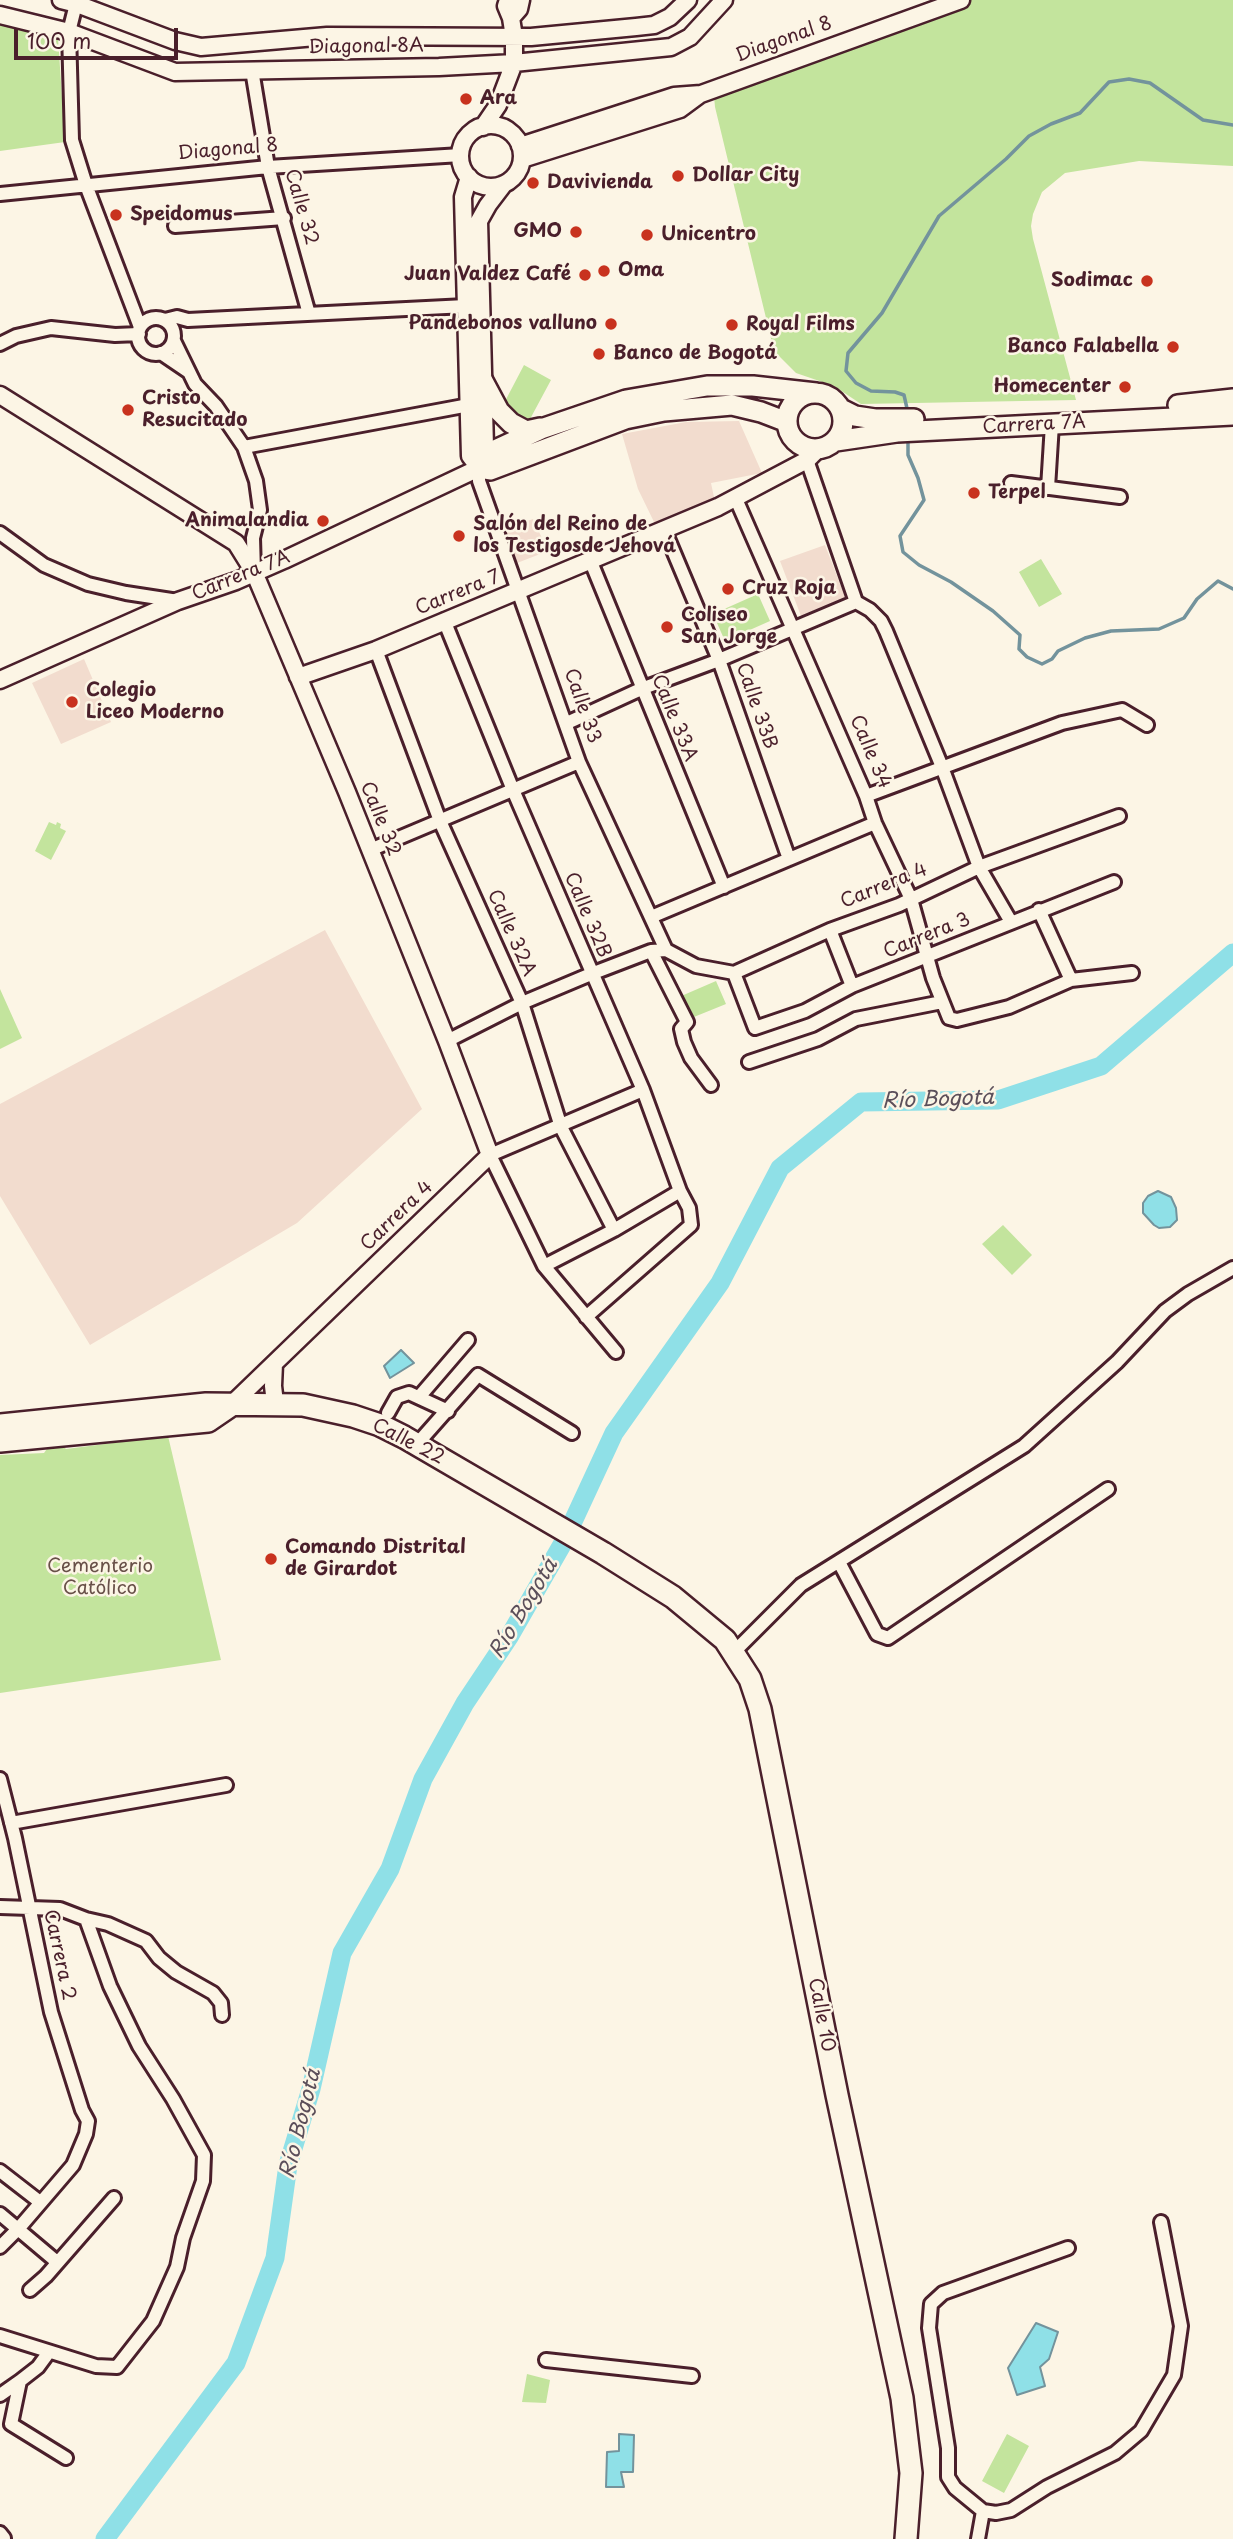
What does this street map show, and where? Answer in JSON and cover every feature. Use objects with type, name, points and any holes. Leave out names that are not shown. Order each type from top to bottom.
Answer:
[{"type":"main road","points":[[483,381],[499,411],[511,423],[526,431],[548,427]]},
{"type":"main road","name":"Carrera 7A","points":[[787,422],[732,405],[664,411],[625,419],[490,470],[480,468],[491,452],[548,427],[626,400],[707,386],[753,386],[816,393]]},
{"type":"main road","points":[[816,393],[833,399],[841,409],[843,429],[820,450],[803,447],[788,429],[790,410],[798,399],[816,393]]},
{"type":"main road","name":"Carrera 7A","points":[[820,450],[895,426],[1233,399]]},
{"type":"main road","name":"Carrera 7A","points":[[841,409],[895,426]]},
{"type":"main road","name":"Carrera 7A","points":[[924,424],[1052,424],[1233,415]]},
{"type":"main road","name":"Calle 22","points":[[0,1425],[206,1404],[230,1406],[275,1403],[316,1407],[380,1425],[606,1555]]},
{"type":"main road","name":"Calle 22","points":[[0,1441],[208,1421],[230,1406]]},
{"type":"main road","name":"Calle 10","points":[[606,1555],[673,1597],[724,1640],[750,1679],[760,1709],[834,2082],[902,2398],[911,2473],[906,2539]]},
{"type":"street","points":[[483,127],[503,128],[516,138],[521,153],[515,176],[504,184],[483,186],[469,177],[463,169],[461,155],[467,137],[483,127],[498,105],[514,63],[514,37],[506,6],[508,0]]},
{"type":"street","points":[[511,18],[519,9],[521,0]]},
{"type":"street","name":"Diagonal 8A","points":[[72,1],[175,41],[201,47],[327,36],[514,37],[654,25],[670,17],[688,0]]},
{"type":"street","name":"Diagonal 8A","points":[[0,15],[69,32],[175,72],[427,67],[514,63],[671,47],[690,37],[724,0]]},
{"type":"street","name":"Diagonal 8","points":[[521,153],[680,109],[701,94],[961,0]]},
{"type":"street","points":[[72,1],[69,32],[72,140],[86,185],[132,305],[142,345],[146,350]]},
{"type":"street","name":"Calle 32","points":[[252,70],[268,167],[309,314]]},
{"type":"street","points":[[498,105],[503,128]]},
{"type":"street","name":"Diagonal 8","points":[[0,194],[268,167],[461,155]]},
{"type":"street","name":"Calle 33","points":[[469,177],[463,197],[470,456],[480,468]]},
{"type":"street","name":"Calle 33","points":[[504,184],[479,221],[485,447],[479,481],[579,762],[666,950]]},
{"type":"street","points":[[175,226],[284,218]]},
{"type":"street","points":[[132,305],[159,319],[174,336],[195,384],[216,405],[244,447],[256,481],[260,510],[253,538],[254,572]]},
{"type":"street","points":[[0,344],[16,336],[51,328],[114,335],[139,330],[159,319],[177,317],[188,320],[466,306]]},
{"type":"street","points":[[161,353],[166,351],[174,336],[188,320]]},
{"type":"street","points":[[114,335],[146,350],[161,353],[189,372]]},
{"type":"street","name":"Calle 32","points":[[0,395],[236,543],[254,572],[370,850],[490,1155],[544,1266],[616,1352]]},
{"type":"street","points":[[244,447],[469,405]]},
{"type":"street","points":[[1048,488],[1052,424]]},
{"type":"street","points":[[820,450],[856,602],[870,610],[881,621],[943,767],[979,867],[1011,922]]},
{"type":"street","name":"Carrera 7","points":[[298,677],[376,650],[736,499],[820,450]]},
{"type":"street","name":"Carrera 7A","points":[[0,680],[178,601],[254,572],[480,468]]},
{"type":"street","points":[[1011,483],[1121,497]]},
{"type":"street","name":"Calle 34","points":[[736,499],[794,628],[875,823],[911,899],[949,1018],[957,1020],[1009,1007],[1071,980]]},
{"type":"street","name":"Calle 33B","points":[[664,529],[719,660],[789,859]]},
{"type":"street","points":[[0,533],[44,565],[88,584],[178,601]]},
{"type":"street","name":"Calle 33A","points":[[591,562],[723,887]]},
{"type":"street","points":[[567,723],[641,689],[719,660],[856,602]]},
{"type":"street","name":"Calle 32B","points":[[444,621],[513,790],[643,1090],[680,1191],[689,1208],[691,1225],[586,1317]]},
{"type":"street","name":"Calle 32A","points":[[376,650],[440,821],[522,1003],[561,1127],[614,1230]]},
{"type":"street","points":[[866,796],[1062,723],[1122,710],[1147,725]]},
{"type":"street","points":[[370,850],[579,762]]},
{"type":"street","name":"Carrera 4","points":[[734,973],[830,930],[911,899],[979,867],[1119,816]]},
{"type":"street","points":[[651,917],[875,823]]},
{"type":"street","name":"Carrera 3","points":[[734,973],[755,1028],[805,1011],[852,986],[1114,882]]},
{"type":"street","points":[[1039,910],[1071,980],[1132,973]]},
{"type":"street","points":[[830,930],[852,986]]},
{"type":"street","points":[[447,1041],[522,1003],[651,951],[666,950],[696,966],[734,973]]},
{"type":"street","points":[[651,951],[687,1022],[681,1029],[684,1042],[691,1058],[710,1086]]},
{"type":"street","points":[[749,1062],[818,1039],[856,1019],[942,1002]]},
{"type":"street","name":"Carrera 4","points":[[230,1406],[490,1155],[643,1090]]},
{"type":"street","points":[[544,1266],[614,1230],[680,1191]]},
{"type":"street","points":[[734,1652],[801,1585],[1024,1446],[1117,1362],[1165,1311],[1233,1268]]},
{"type":"street","points":[[419,1397],[468,1340]]},
{"type":"street","points":[[274,1364],[275,1403]]},
{"type":"street","points":[[416,1444],[478,1374],[572,1433]]},
{"type":"street","points":[[388,1413],[397,1397],[409,1393],[448,1411]]},
{"type":"street","points":[[839,1562],[877,1634],[888,1638],[1108,1489]]},
{"type":"street","name":"Carrera 2","points":[[0,1779],[51,2012],[88,2121],[86,2134],[73,2165],[40,2202]]},
{"type":"street","points":[[11,1823],[226,1785]]},
{"type":"street","points":[[0,1837],[15,1838]]},
{"type":"street","points":[[0,1907],[60,1909],[108,1924],[146,1941],[159,1958],[176,1972],[213,1993],[221,2003],[222,2015]]},
{"type":"street","points":[[0,2336],[96,2366],[117,2367],[153,2321],[172,2278],[202,2181],[204,2155],[139,2046],[110,1986],[86,1919]]},
{"type":"street","points":[[0,2171],[40,2202],[0,2247]]},
{"type":"street","points":[[30,2290],[46,2276],[114,2197]]},
{"type":"street","points":[[0,2214],[57,2262]]},
{"type":"street","points":[[1068,2248],[943,2293],[931,2304],[929,2328],[948,2448],[947,2477],[955,2488],[983,2511],[996,2514],[1011,2510],[1047,2487],[1115,2453],[1141,2431],[1174,2375],[1181,2326],[1161,2222]]},
{"type":"street","points":[[0,2395],[38,2367],[49,2352]]},
{"type":"street","points":[[546,2360],[692,2376]]},
{"type":"street","points":[[20,2381],[11,2424],[66,2458]]},
{"type":"street","points":[[978,2539],[983,2511]]},
{"type":"shaded area","points":[[739,421],[762,473],[711,483],[715,502],[655,524],[638,489],[622,434],[686,422]]},
{"type":"shaded area","points":[[533,519],[548,551],[517,563],[502,530]]},
{"type":"shaded area","points":[[825,545],[846,599],[801,616],[780,561]]},
{"type":"shaded area","name":"Colegio Liceo Moderno","points":[[84,659],[111,722],[61,744],[32,683]]},
{"type":"shaded area","points":[[325,930],[422,1109],[297,1223],[90,1345],[0,1196],[0,1104]]},
{"type":"green space","points":[[961,0],[1233,0],[1233,166],[1139,161],[1065,173],[1042,192],[1033,214],[1033,239],[1076,400],[861,404],[834,386],[796,373],[774,351],[715,107],[713,85]]},
{"type":"green space","points":[[0,19],[58,38],[65,142],[0,151]]},
{"type":"green space","points":[[524,365],[551,380],[529,421],[502,407]]},
{"type":"green space","points":[[1041,559],[1062,594],[1039,607],[1019,572]]},
{"type":"green space","points":[[758,594],[770,621],[725,641],[713,614]]},
{"type":"green space","points":[[49,822],[61,824],[60,828],[66,831],[51,860],[35,851]]},
{"type":"green space","points":[[716,981],[726,1004],[689,1019],[679,997]]},
{"type":"green space","points":[[0,989],[22,1038],[0,1049]]},
{"type":"green space","points":[[1003,1225],[1032,1255],[1012,1275],[982,1244]]},
{"type":"green space","name":"Cementerio Católico","points":[[168,1436],[221,1660],[0,1693],[0,1455],[44,1453],[49,1446],[61,1444],[66,1449]]},
{"type":"green space","points":[[527,2374],[550,2380],[546,2403],[522,2402]]},
{"type":"green space","points":[[1007,2434],[1029,2446],[1004,2493],[982,2481]]},
{"type":"water","points":[[1158,1191],[1171,1197],[1176,1208],[1177,1220],[1170,1227],[1159,1228],[1143,1213],[1143,1203],[1148,1196]]},
{"type":"water","points":[[401,1350],[414,1363],[390,1378],[384,1366]]},
{"type":"water","points":[[1036,2323],[1058,2332],[1049,2359],[1040,2367],[1045,2386],[1017,2395],[1008,2368]]},
{"type":"water","points":[[619,2434],[634,2435],[633,2472],[621,2472],[624,2487],[606,2487],[607,2452],[619,2451]]},
{"type":"waterway","points":[[908,413],[904,395],[871,391],[856,383],[846,371],[848,353],[882,313],[939,216],[1029,136],[1080,113],[1109,82],[1129,79],[1150,83],[1203,120],[1233,125]]},
{"type":"waterway","points":[[908,439],[908,455],[924,500],[900,536],[903,552],[919,565],[951,582],[993,611],[1020,635],[1019,649],[1027,657],[1042,664],[1052,659],[1058,651],[1085,638],[1111,631],[1159,629],[1184,618],[1197,599],[1218,581],[1233,589]]},
{"type":"waterway","name":"Río Bogotá","points":[[105,2539],[236,2363],[275,2258],[288,2165],[311,2089],[342,1953],[390,1869],[423,1779],[465,1703],[509,1637],[563,1543],[614,1433],[720,1283],[780,1168],[861,1102],[998,1100],[1101,1066],[1233,953]]},
{"type":"place","name":"Ara","points":[[466,99]]},
{"type":"place","name":"Dollar City","points":[[678,176]]},
{"type":"place","name":"Davivienda","points":[[533,183]]},
{"type":"place","name":"Speidomus","points":[[116,215]]},
{"type":"place","name":"GMO","points":[[576,232]]},
{"type":"place","name":"Unicentro","points":[[647,235]]},
{"type":"place","name":"Oma","points":[[604,271]]},
{"type":"place","name":"Juan Valdez Café","points":[[585,275]]},
{"type":"place","name":"Sodimac","points":[[1147,281]]},
{"type":"place","name":"Pandebonos valluno","points":[[611,324]]},
{"type":"place","name":"Royal Films","points":[[732,325]]},
{"type":"place","name":"Banco Falabella","points":[[1173,347]]},
{"type":"place","name":"Banco de Bogotá","points":[[599,354]]},
{"type":"place","name":"Homecenter","points":[[1125,387]]},
{"type":"place","name":"Cristo Resucitado","points":[[128,410]]},
{"type":"place","name":"Terpel","points":[[974,493]]},
{"type":"place","name":"Animalandia","points":[[323,521]]},
{"type":"place","name":"Salón del Reino de los Testigosde Jehová","points":[[459,536]]},
{"type":"place","name":"Cruz Roja","points":[[728,589]]},
{"type":"place","name":"Coliseo San Jorge","points":[[667,627]]},
{"type":"place","name":"Colegio Liceo Moderno","points":[[72,702]]},
{"type":"place","name":"Comando Distrital de Girardot","points":[[271,1559]]}]
